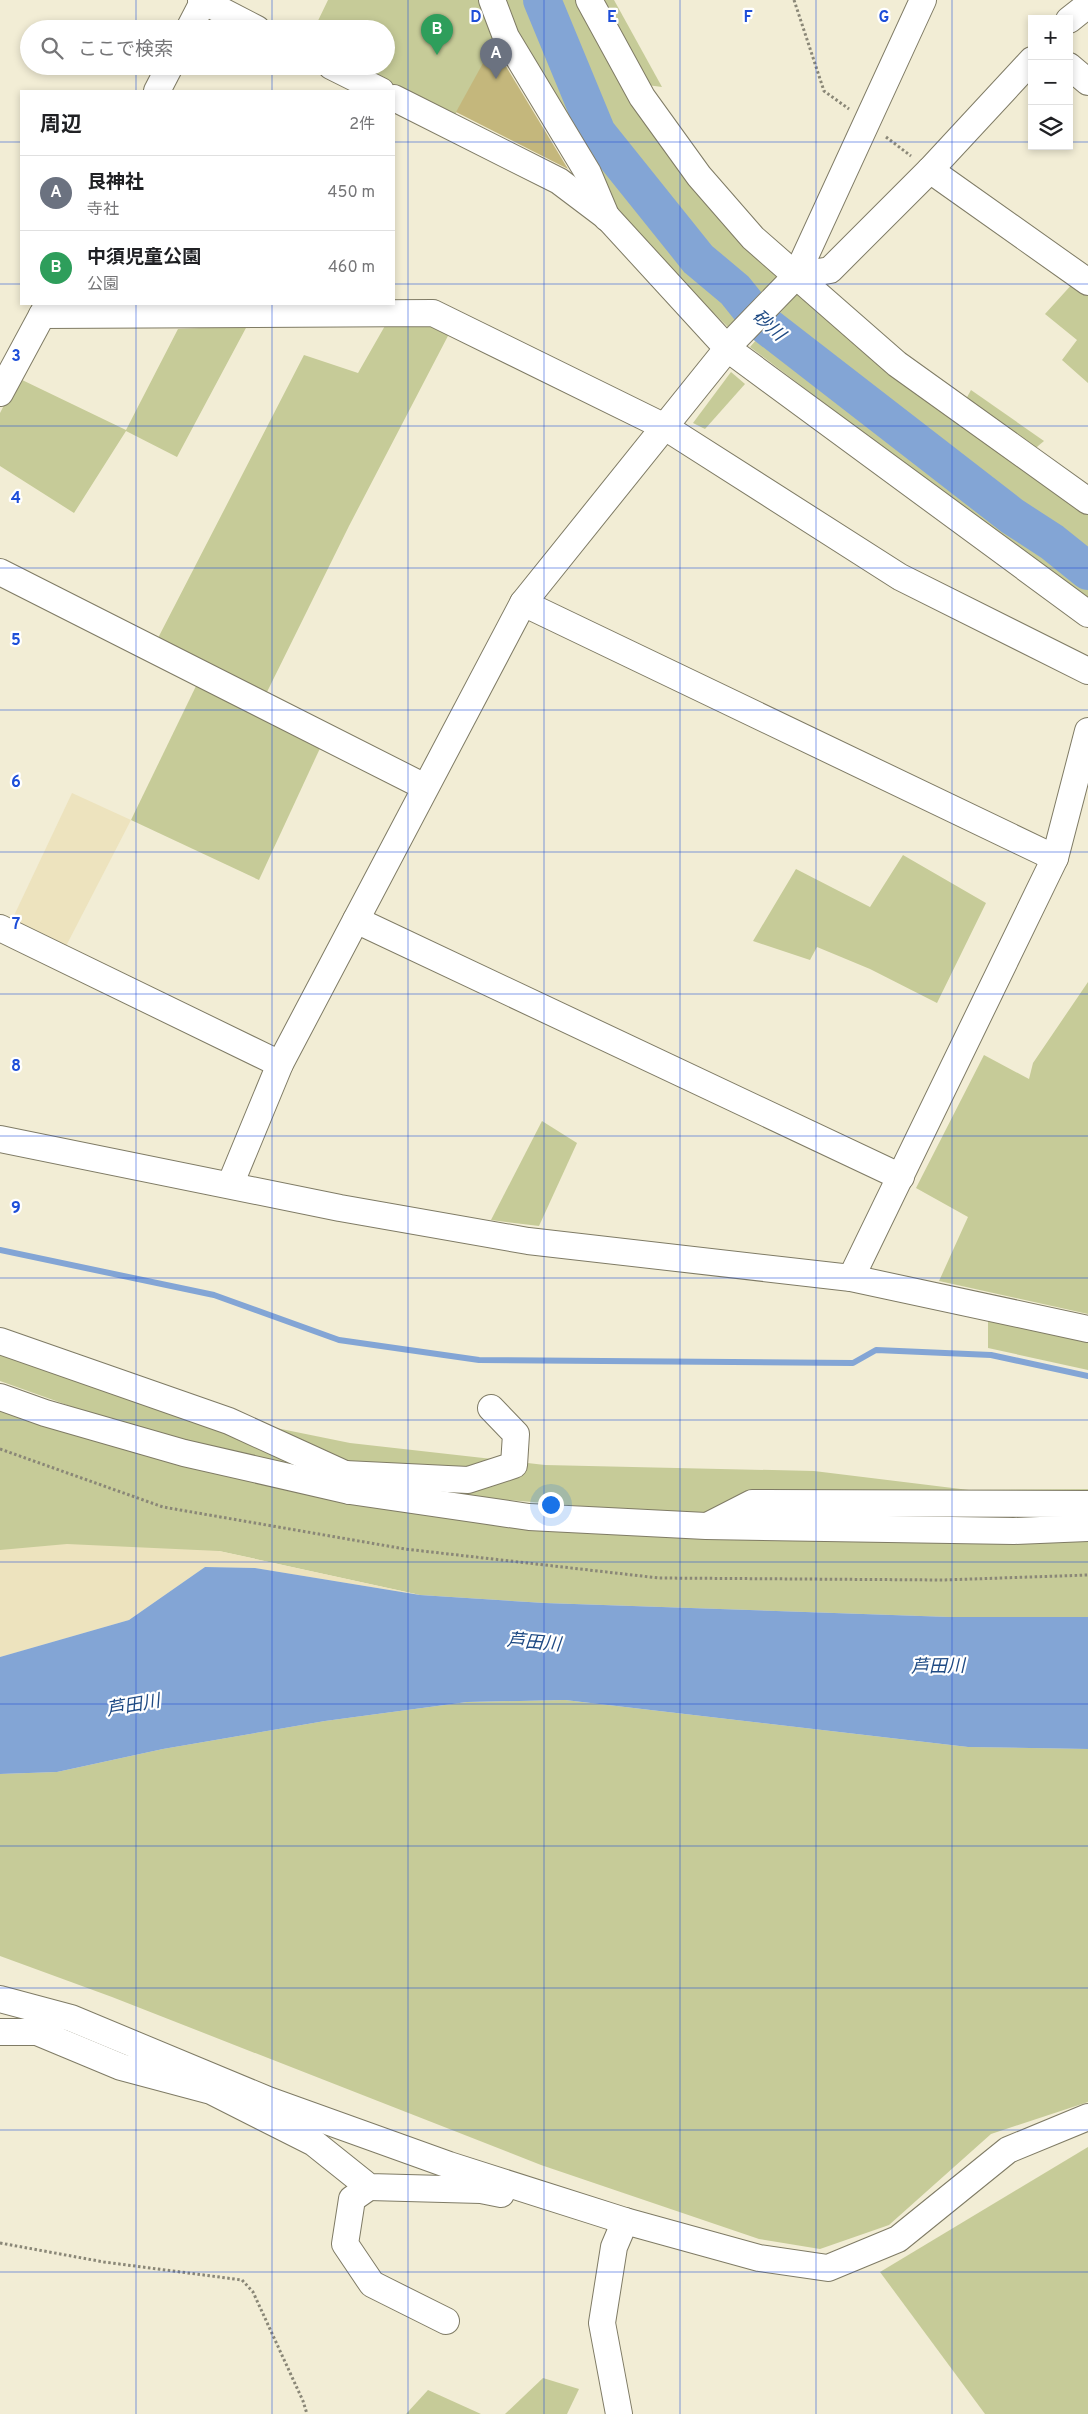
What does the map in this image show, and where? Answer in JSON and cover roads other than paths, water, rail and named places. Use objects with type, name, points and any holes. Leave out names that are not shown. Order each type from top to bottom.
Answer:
[{"type":"street","points":[[193,20],[203,0],[240,20]]},
{"type":"street","points":[[492,0],[506,37],[588,173],[608,218]]},
{"type":"street","points":[[589,0],[642,97],[699,176],[753,238],[898,364],[1084,491]]},
{"type":"street","points":[[230,1186],[280,1064],[523,604],[732,344],[796,276],[923,0]]},
{"type":"street","points":[[1073,17],[1088,5]]},
{"type":"street","points":[[796,276],[830,270],[930,170],[1028,64]]},
{"type":"street","points":[[1073,69],[1088,82]]},
{"type":"street","points":[[158,90],[165,75]]},
{"type":"street","points":[[349,75],[379,90]]},
{"type":"street","points":[[395,99],[559,182],[608,218],[732,344],[1088,614]]},
{"type":"street","points":[[930,170],[1086,278]]},
{"type":"street","points":[[0,393],[45,309],[433,313],[665,427],[900,577],[1088,671]]},
{"type":"street","points":[[0,572],[425,787]]},
{"type":"street","points":[[523,604],[1055,858]]},
{"type":"street","points":[[851,1278],[1055,858],[1088,731]]},
{"type":"street","points":[[356,920],[901,1177]]},
{"type":"street","points":[[0,928],[280,1064]]},
{"type":"street","points":[[0,1140],[340,1208],[528,1241],[851,1278],[1088,1329]]},
{"type":"street","points":[[0,1341],[229,1422],[347,1482],[468,1480],[514,1465],[516,1434],[491,1408]]},
{"type":"street","points":[[0,1396],[45,1413],[184,1453],[347,1482],[529,1518],[706,1526],[1014,1531],[1088,1528]]},
{"type":"street","points":[[706,1526],[752,1503],[1088,1504]]},
{"type":"street","points":[[2,2001],[71,2018],[213,2085],[314,2143],[368,2187],[481,2190],[524,2199],[527,2190]]},
{"type":"street","points":[[0,2032],[36,2032],[121,2067],[213,2085],[268,2100],[449,2165],[626,2221],[759,2258],[828,2268],[898,2239],[1008,2150],[1088,2117]]},
{"type":"street","points":[[368,2187],[352,2199],[345,2244],[372,2284],[446,2321]]},
{"type":"street","points":[[619,2414],[602,2323],[614,2247],[626,2221]]},
{"type":"water","name":"芦田川","points":[[205,1567],[255,1568],[420,1595],[545,1603],[950,1617],[1088,1617],[1088,1749],[968,1747],[565,1700],[467,1702],[325,1721],[163,1749],[57,1772],[0,1774],[0,1657],[129,1620]]},
{"type":"waterway","name":"砂川","points":[[542,0],[597,133],[698,259],[735,290],[759,320],[1012,516],[1052,542],[1088,571]]},
{"type":"waterway","points":[[0,1250],[214,1295],[339,1340],[479,1360],[853,1363],[876,1350],[991,1355],[1088,1376]]},
{"type":"place","name":"中須児童公園","points":[[437,55]]},
{"type":"place","name":"艮神社","points":[[496,79]]}]
